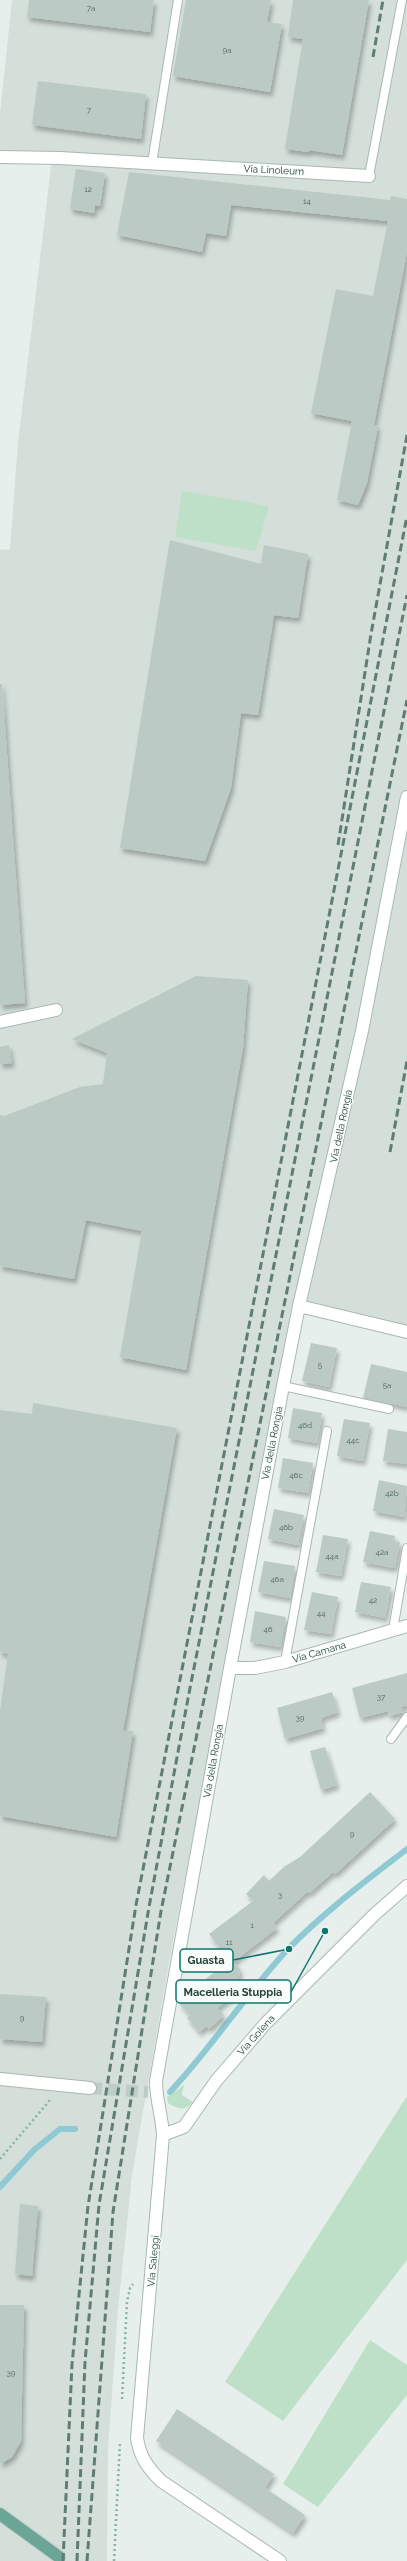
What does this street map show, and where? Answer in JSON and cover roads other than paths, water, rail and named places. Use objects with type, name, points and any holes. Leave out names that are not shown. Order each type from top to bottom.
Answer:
[{"type":"main road","points":[[0,2514],[59,2557]]},
{"type":"street","name":"Via Linoleum","points":[[0,157],[152,163],[369,176]]},
{"type":"street","name":"Via della Rongia","points":[[152,2092],[283,1386],[299,1306],[362,1031],[407,797]]},
{"type":"street","points":[[0,1022],[56,1010]]},
{"type":"street","points":[[299,1306],[407,1332]]},
{"type":"street","name":"Via Camana","points":[[230,1668],[255,1668],[285,1662],[407,1626]]},
{"type":"street","name":"Via Golena","points":[[163,2135],[184,2127],[216,2080],[266,2023],[375,1914],[407,1886]]},
{"type":"street","points":[[0,2079],[90,2088]]},
{"type":"street","name":"Via Saleggi","points":[[152,2092],[163,2135],[137,2438],[139,2453],[148,2468],[161,2481],[280,2561]]},
{"type":"lane","points":[[152,163],[178,0]]},
{"type":"lane","name":"Via Linoleum","points":[[369,176],[402,0]]},
{"type":"lane","points":[[283,1386],[389,1408]]},
{"type":"lane","points":[[285,1662],[327,1431]]},
{"type":"lane","points":[[393,1630],[407,1548]]},
{"type":"lane","points":[[391,1739],[407,1717]]},
{"type":"waterway","points":[[170,2092],[288,1949],[331,1909],[407,1849]]},
{"type":"waterway","points":[[0,2187],[34,2150],[60,2129],[75,2129]]},
{"type":"tunnel","points":[[90,2088],[148,2092]]},
{"type":"railway","points":[[373,57],[383,0]]},
{"type":"railway","points":[[338,845],[371,634],[407,435]]},
{"type":"railway","points":[[63,2561],[72,2364],[88,2206],[136,1905],[407,516]]},
{"type":"railway","points":[[77,2561],[85,2362],[99,2205],[149,1907],[190,1688],[407,595]]},
{"type":"railway","points":[[87,2561],[113,2212],[161,1911],[407,700]]},
{"type":"railway","points":[[390,1152],[407,1061]]},
{"type":"place","name":"Macelleria Stuppia","points":[[325,1931]]},
{"type":"place","name":"Guasta","points":[[289,1949]]}]
